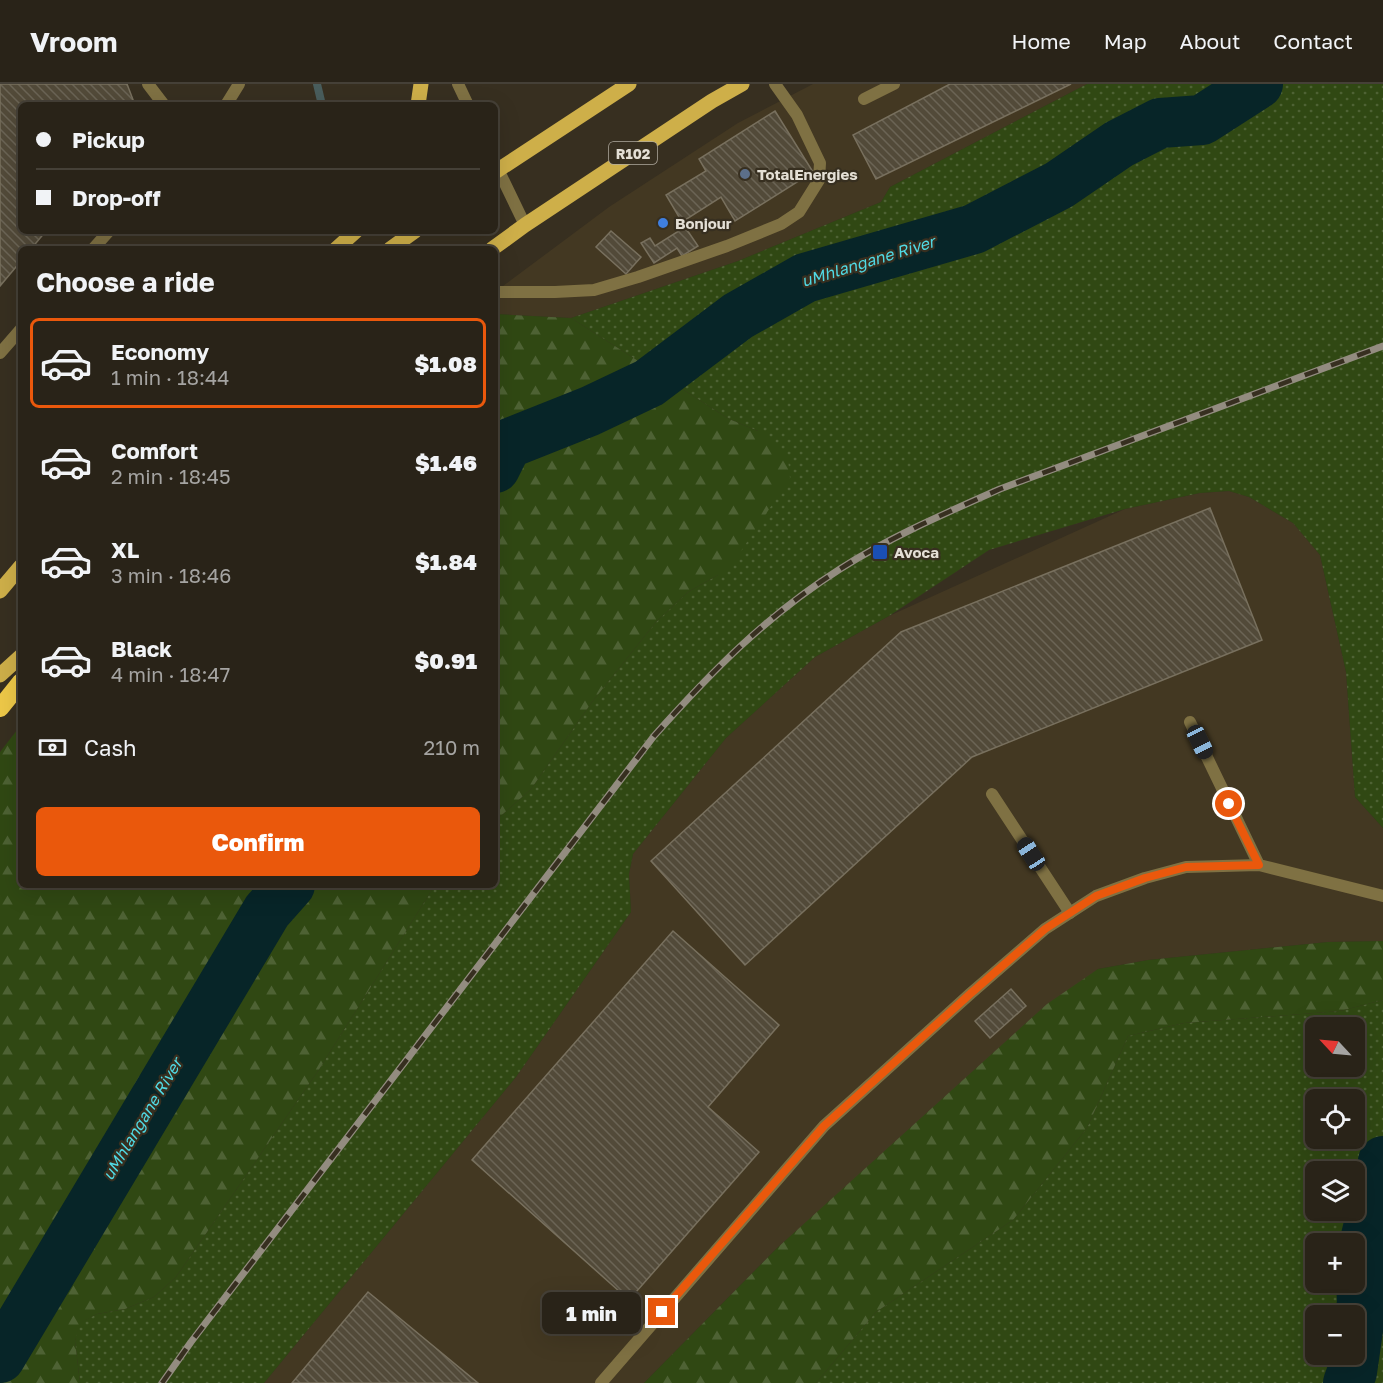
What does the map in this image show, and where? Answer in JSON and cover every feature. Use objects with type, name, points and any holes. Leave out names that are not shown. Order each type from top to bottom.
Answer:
[{"type":"highway","points":[[0,708],[18,686]]},
{"type":"main road","points":[[418,102],[421,84]]},
{"type":"main road","points":[[498,167],[629,84]]},
{"type":"main road","name":"R102","points":[[496,246],[712,101],[742,84]]},
{"type":"main road","points":[[339,246],[353,234]]},
{"type":"main road","points":[[394,246],[411,234]]},
{"type":"main road","points":[[0,591],[18,570]]},
{"type":"main road","points":[[0,675],[18,659]]},
{"type":"street","points":[[148,84],[162,102]]},
{"type":"street","points":[[228,102],[239,84]]},
{"type":"street","points":[[458,84],[467,102]]},
{"type":"street","points":[[498,292],[594,290],[728,246],[782,224],[799,212],[819,180],[820,163],[797,115],[775,84]]},
{"type":"street","points":[[864,99],[894,84]]},
{"type":"street","points":[[498,172],[525,225]]},
{"type":"street","points":[[96,246],[106,234]]},
{"type":"street","points":[[0,353],[18,332]]},
{"type":"street","points":[[1190,722],[1259,865]]},
{"type":"street","points":[[992,794],[1070,913]]},
{"type":"street","points":[[601,1383],[824,1126],[1045,929],[1096,896],[1145,878],[1186,867],[1259,865],[1383,896]]},
{"type":"shaded area","points":[[813,84],[1087,84],[890,187],[881,202],[738,261],[571,318],[498,314],[498,290],[609,207],[738,123]]},
{"type":"shaded area","points":[[1229,491],[1249,497],[1293,523],[1320,555],[1346,672],[1355,797],[1383,828],[1383,941],[1328,942],[1148,960],[1098,969],[776,1249],[644,1383],[264,1383],[516,1077],[631,912],[629,874],[633,854],[726,738],[815,657],[889,616],[1125,509],[1200,493]]},
{"type":"green space","points":[[1087,84],[1383,84],[1383,828],[1355,797],[1346,672],[1320,555],[1293,523],[1249,497],[1229,491],[1200,493],[1125,509],[989,550],[889,616],[815,657],[726,738],[633,854],[629,874],[631,912],[516,1077],[264,1383],[80,1383],[75,1341],[79,1323],[97,1314],[125,1309],[154,1297],[176,1277],[318,1071],[433,888],[498,888],[498,818],[531,789],[592,702],[656,622],[688,592],[718,575],[758,431],[729,419],[571,318],[738,261],[881,202],[890,187]]},
{"type":"green space","points":[[498,314],[571,318],[729,419],[758,431],[788,459],[790,478],[739,554],[718,575],[688,592],[656,622],[592,702],[531,789],[498,818]]},
{"type":"green space","points":[[18,729],[18,888],[433,888],[318,1071],[176,1277],[154,1297],[125,1309],[97,1314],[80,1323],[75,1341],[80,1383],[0,1383],[0,752]]},
{"type":"green space","points":[[1383,941],[1383,1000],[1340,1011],[1184,1023],[1128,1036],[1087,1128],[1013,1220],[876,1312],[816,1383],[644,1383],[776,1249],[1047,1004],[1098,969],[1148,960],[1328,942]]},
{"type":"green space","points":[[1383,1000],[1383,1383],[816,1383],[876,1312],[1013,1220],[1087,1128],[1128,1036],[1184,1023],[1340,1011]]},
{"type":"building","points":[[0,84],[127,84],[134,102],[18,102],[18,234],[44,234],[34,246],[18,246],[18,265],[0,286]]},
{"type":"building","points":[[950,84],[1071,84],[876,179],[853,135]]},
{"type":"building","points":[[775,111],[813,172],[735,221],[721,197],[682,222],[666,195],[706,171],[699,159]]},
{"type":"building","points":[[685,227],[698,246],[682,256],[677,248],[654,263],[641,243],[650,238],[655,246]]},
{"type":"building","points":[[611,231],[641,257],[626,274],[596,247]]},
{"type":"building","points":[[1210,508],[1262,640],[972,757],[745,965],[651,861],[901,632]]},
{"type":"building","points":[[673,931],[779,1025],[708,1107],[759,1152],[629,1300],[472,1160]]},
{"type":"building","points":[[1011,989],[1026,1006],[990,1038],[975,1021]]},
{"type":"building","points":[[368,1292],[478,1383],[292,1383]]},
{"type":"waterway","points":[[317,84],[321,102]]},
{"type":"waterway","name":"uMhlangane River","points":[[498,462],[507,444],[590,411],[649,383],[738,316],[805,278],[974,229],[1059,185],[1119,144],[1160,123],[1202,120],[1258,84]]},
{"type":"waterway","points":[[498,430],[507,444]]},
{"type":"waterway","name":"uMhlangane River","points":[[0,1358],[267,911],[287,888]]},
{"type":"waterway","name":"uMhlangane River","points":[[1348,1383],[1352,1372],[1362,1302],[1360,1261],[1377,1201],[1383,1161]]},
{"type":"railway","points":[[162,1383],[654,736],[697,689],[764,625],[813,587],[859,557],[959,507],[1000,489],[1383,346]]},
{"type":"place","name":"TotalEnergies","points":[[745,174]]},
{"type":"place","name":"Bonjour","points":[[663,223]]},
{"type":"place","name":"Avoca","points":[[880,552]]},
{"type":"route","points":[[662,1312],[824,1126],[1045,929],[1096,896],[1145,878],[1186,867],[1259,865],[1229,804]]}]
